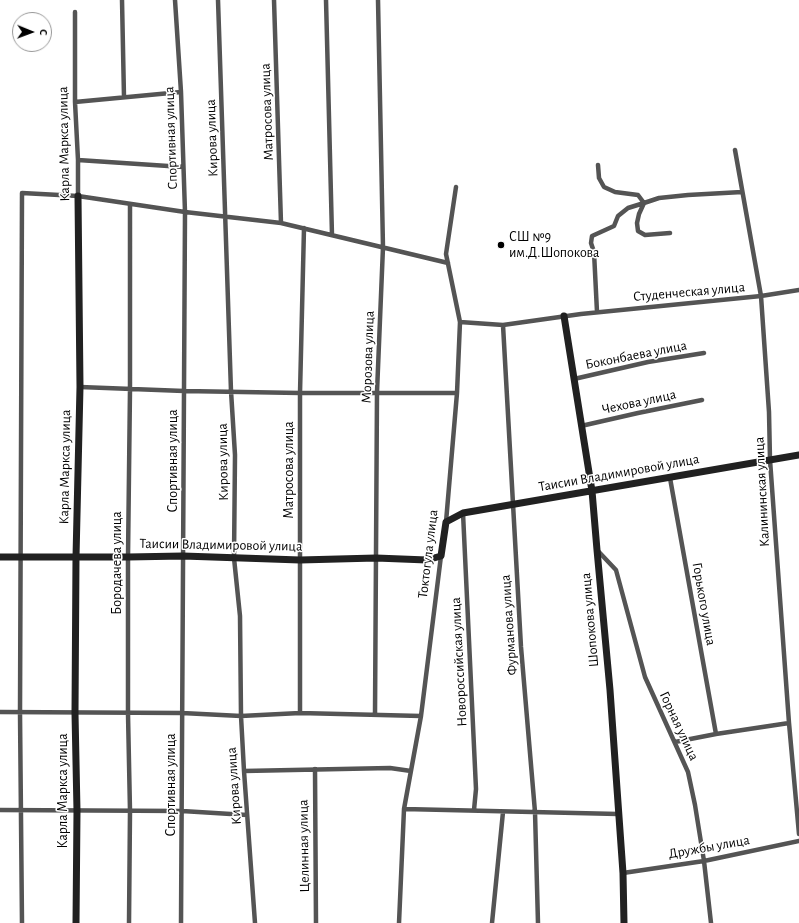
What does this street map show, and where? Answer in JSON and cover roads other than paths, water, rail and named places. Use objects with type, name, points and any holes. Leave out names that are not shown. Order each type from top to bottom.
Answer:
[{"type":"street","points":[[122,0],[124,97]]},
{"type":"street","name":"Спортивная улица","points":[[175,0],[181,92],[185,212],[181,923]]},
{"type":"street","name":"Кирова улица","points":[[218,0],[235,455],[234,558],[240,616],[241,716],[255,923]]},
{"type":"street","name":"Матросова улица","points":[[274,0],[281,223]]},
{"type":"street","points":[[326,0],[332,235]]},
{"type":"street","name":"Морозова улица","points":[[375,714],[377,392],[383,247],[378,0]]},
{"type":"street","name":"Карла Маркса улица","points":[[76,12],[75,102],[78,160],[80,387],[76,557],[76,923]]},
{"type":"street","points":[[75,102],[181,92]]},
{"type":"street","name":"Калининская улица","points":[[736,150],[761,296],[769,412],[770,460],[789,723],[799,834]]},
{"type":"street","points":[[78,160],[183,167]]},
{"type":"street","points":[[598,165],[599,178],[604,186],[615,192],[638,195],[644,203]]},
{"type":"street","name":"Токтогула улица","points":[[400,923],[404,809],[421,716],[446,522],[457,393],[460,322],[446,254],[456,188]]},
{"type":"street","points":[[597,312],[594,252],[591,243],[592,236],[614,226],[618,216],[628,208],[659,198],[742,192]]},
{"type":"street","points":[[22,923],[20,556],[22,193],[78,196],[185,212],[281,223],[448,263]]},
{"type":"street","points":[[644,203],[636,223],[638,231],[645,236],[670,233]]},
{"type":"street","name":"Бородачева улица","points":[[129,923],[130,811],[128,714],[128,557],[130,204]]},
{"type":"street","name":"Матросова улица","points":[[300,713],[300,393],[304,228]]},
{"type":"street","name":"Студенческая улица","points":[[564,316],[761,296],[799,290]]},
{"type":"street","points":[[460,322],[503,325],[564,316]]},
{"type":"street","name":"Шопокова улица","points":[[564,316],[592,491],[610,690],[623,873],[624,923]]},
{"type":"street","name":"Фурманова улица","points":[[503,325],[512,504],[534,812],[538,923]]},
{"type":"street","name":"Боконбаева улица","points":[[574,379],[648,362],[704,353]]},
{"type":"street","points":[[80,387],[300,393],[457,393]]},
{"type":"street","name":"Чехова улица","points":[[581,426],[702,400]]},
{"type":"street","name":"Таисии Владимировой улица","points":[[446,522],[464,513],[799,455]]},
{"type":"street","name":"Горького улица","points":[[670,478],[716,734]]},
{"type":"street","name":"Новороссийская улица","points":[[464,513],[476,789],[474,810]]},
{"type":"street","name":"Горная улица","points":[[597,550],[616,570],[645,678],[688,772],[704,861],[711,923]]},
{"type":"street","name":"Таисии Владимировой улица","points":[[0,557],[183,556],[300,560],[376,558],[427,560],[441,556]]},
{"type":"street","points":[[0,712],[128,714],[182,713],[241,716],[300,713],[421,716]]},
{"type":"street","points":[[675,742],[789,723]]},
{"type":"street","points":[[244,771],[390,768],[411,771]]},
{"type":"street","name":"Целинная улица","points":[[314,769],[316,923]]},
{"type":"street","points":[[404,809],[618,814]]},
{"type":"street","points":[[0,810],[182,811],[247,815]]},
{"type":"street","points":[[492,923],[502,812]]},
{"type":"street","name":"Дружбы улица","points":[[623,873],[704,861],[799,841]]},
{"type":"place","name":"СШ №9 им.Д.Шопокова","points":[[501,245]]}]
